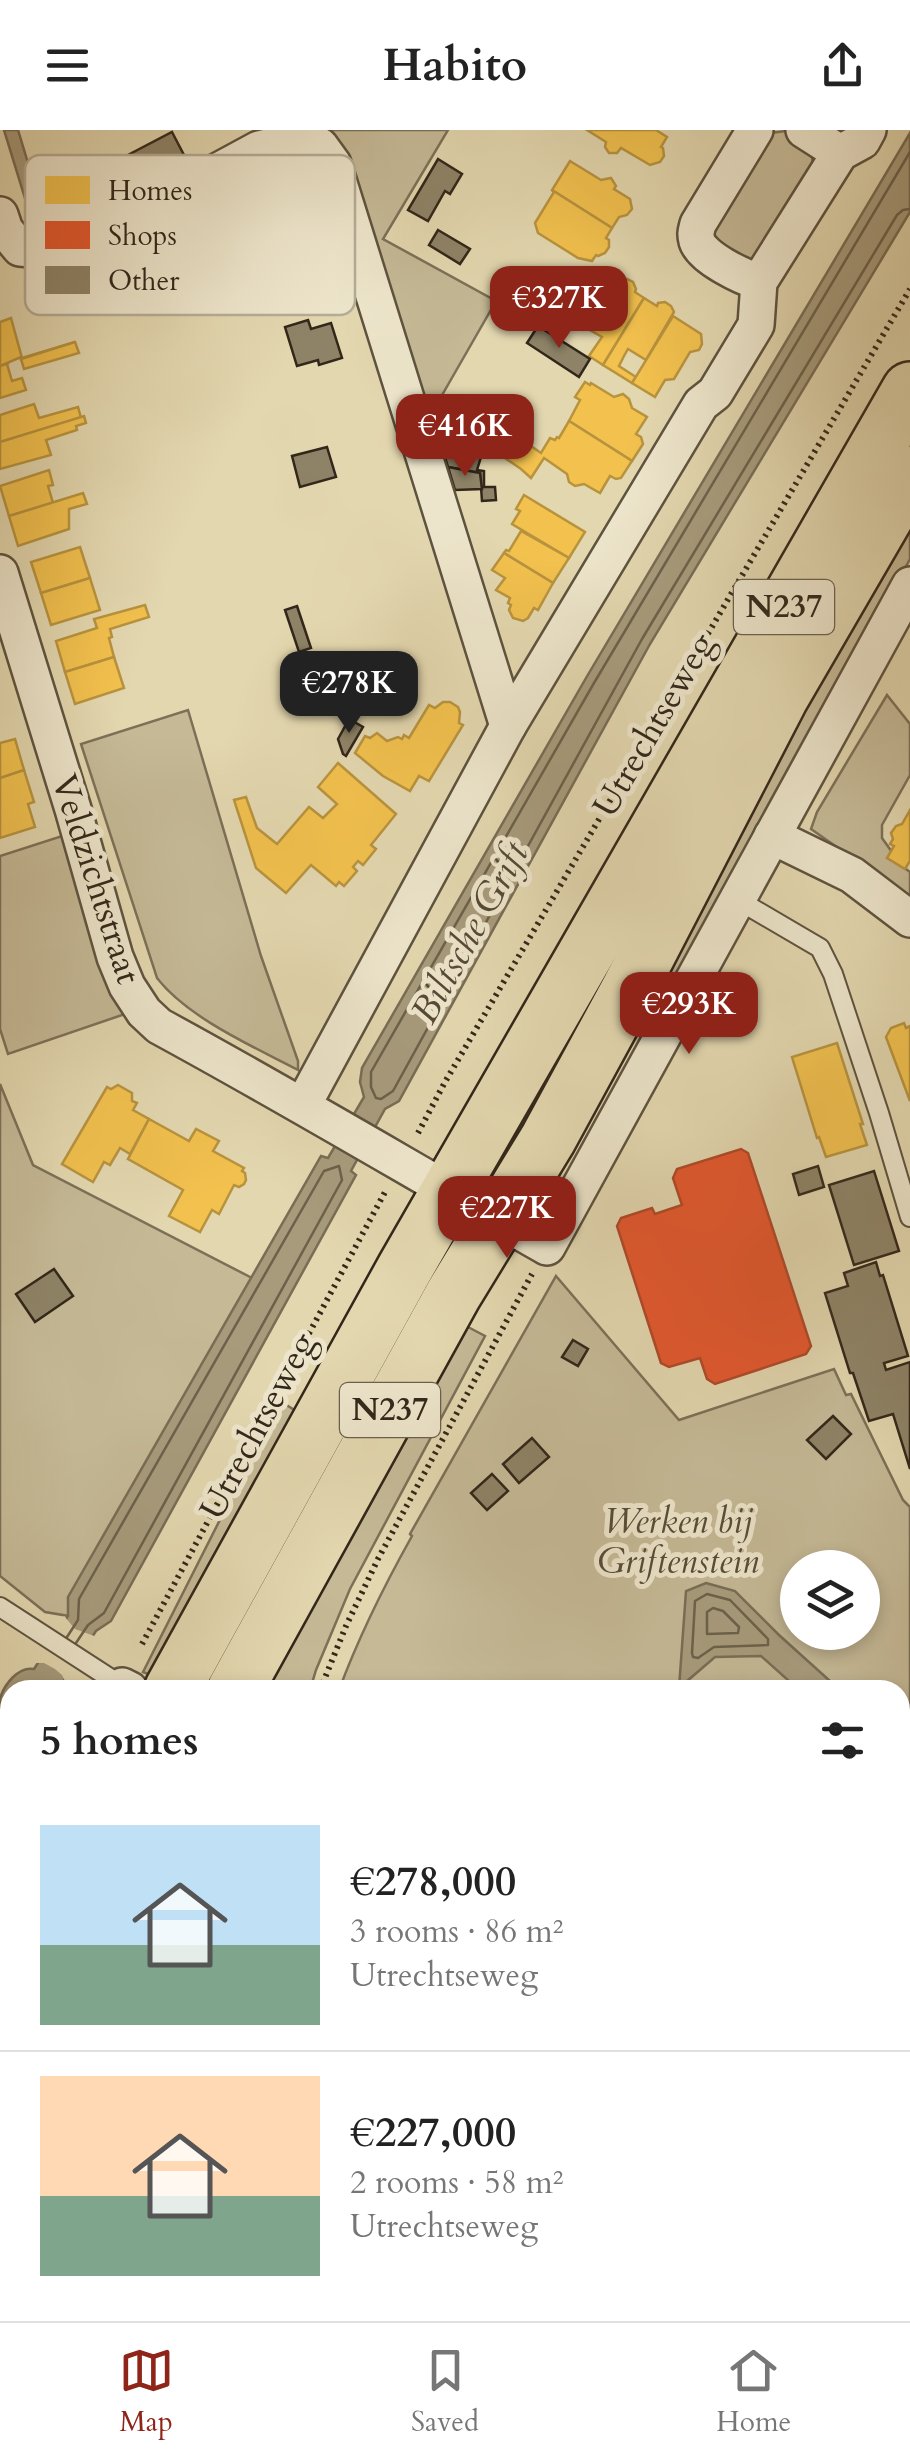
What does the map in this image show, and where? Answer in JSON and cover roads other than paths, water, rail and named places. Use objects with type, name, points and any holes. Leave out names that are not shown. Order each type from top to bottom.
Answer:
[{"type":"main road","name":"Utrechtseweg","points":[[147,1680],[405,1268],[910,390]]},
{"type":"main road","name":"N237","points":[[241,1680],[454,1295],[548,1139],[780,698],[910,474]]},
{"type":"street","points":[[755,130],[698,224],[696,240],[705,253],[744,278],[759,282]]},
{"type":"street","points":[[804,130],[840,152]]},
{"type":"street","points":[[304,1106],[508,726],[701,404],[716,393],[756,326],[759,282],[840,152],[862,141],[868,130]]},
{"type":"street","points":[[248,155],[292,141],[320,146],[326,155]]},
{"type":"street","points":[[0,215],[6,230],[20,248],[25,248]]},
{"type":"street","points":[[355,235],[508,726]]},
{"type":"street","name":"Veldzichtstraat","points":[[0,573],[115,957],[126,986],[144,1012],[159,1026],[450,1191]]},
{"type":"street","points":[[450,1191],[547,1247],[910,585]]},
{"type":"street","points":[[772,836],[852,876],[910,918]]},
{"type":"lane","points":[[738,900],[820,948],[844,1009],[910,1217]]},
{"type":"lane","points":[[0,1607],[82,1660],[123,1680]]},
{"type":"water","points":[[4,130],[18,130],[26,155],[25,198]]},
{"type":"water","name":"Biltsche Grift","points":[[910,133],[910,212],[650,644],[399,1101],[385,1109],[351,1171],[356,1175],[111,1621],[96,1631],[64,1680],[11,1680],[18,1673],[34,1669],[68,1616],[68,1597],[321,1156],[328,1158],[364,1097],[362,1068],[586,678]]},
{"type":"water","points":[[706,1583],[735,1591],[780,1636],[780,1650],[796,1650],[829,1680],[788,1680],[761,1656],[715,1657],[688,1680],[680,1680],[686,1591]]},
{"type":"park label","name":"Werken bij Griftenstein","points":[[678,1542]]}]
